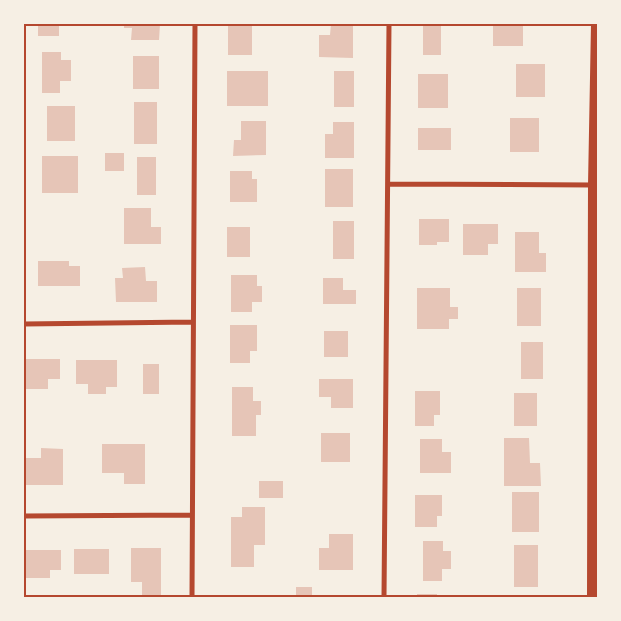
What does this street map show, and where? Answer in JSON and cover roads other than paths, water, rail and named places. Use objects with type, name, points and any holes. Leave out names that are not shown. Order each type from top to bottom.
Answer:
[{"type":"main road","points":[[592,597],[594,573],[592,185],[596,25]]},
{"type":"street","points":[[192,597],[195,24]]},
{"type":"street","points":[[384,597],[389,24]]},
{"type":"street","points":[[388,184],[592,185]]},
{"type":"street","points":[[24,324],[193,322]]},
{"type":"street","points":[[24,516],[192,515]]}]
